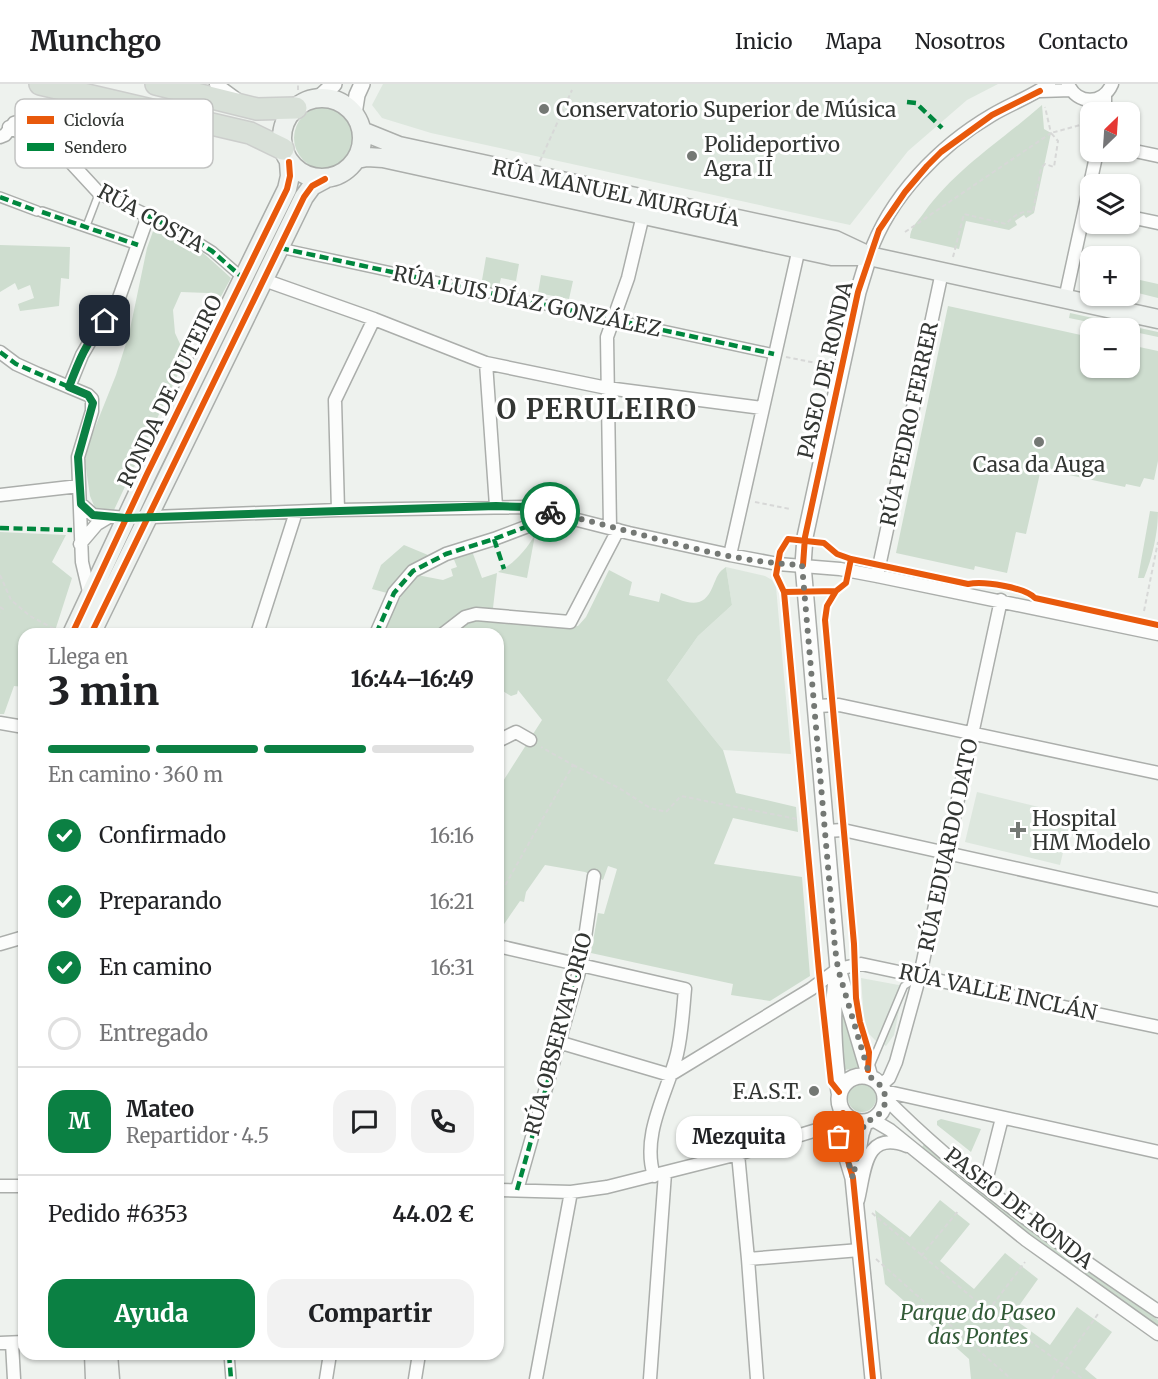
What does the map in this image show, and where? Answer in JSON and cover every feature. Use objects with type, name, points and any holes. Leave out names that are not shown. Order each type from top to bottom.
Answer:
[{"type":"highway","points":[[40,84],[105,99]]},
{"type":"highway","points":[[156,84],[264,110],[297,99]]},
{"type":"highway","points":[[213,124],[250,133],[286,155]]},
{"type":"main road","points":[[297,99],[303,103],[319,98],[339,101],[354,114],[362,131],[362,146],[357,159]]},
{"type":"main road","name":"RONDA DE OUTEIRO","points":[[69,628],[90,596],[289,184],[283,131],[297,99]]},
{"type":"main road","name":"RÚA MANUEL MURGUÍA","points":[[362,131],[399,146],[835,240],[869,256]]},
{"type":"main road","points":[[286,155],[295,168],[309,176],[325,179]]},
{"type":"main road","name":"RÚA MANUEL MURGUÍA","points":[[357,159],[383,158],[832,256],[869,256],[1158,319]]},
{"type":"main road","name":"RONDA DE OUTEIRO","points":[[94,628],[308,191],[325,179],[344,173],[357,159]]},
{"type":"main road","points":[[94,1360],[95,1379]]},
{"type":"main road","points":[[108,1360],[110,1379]]},
{"type":"street","points":[[216,84],[245,107]]},
{"type":"street","points":[[319,98],[334,84]]},
{"type":"street","points":[[354,114],[357,95],[362,84]]},
{"type":"street","name":"PASEO DE RONDA","points":[[838,969],[802,565],[808,525],[858,292],[873,243],[886,220],[927,166],[941,152],[983,121],[1044,87],[1070,87]]},
{"type":"street","points":[[1070,87],[1075,95],[1085,102]]},
{"type":"street","points":[[1093,102],[1108,89]]},
{"type":"street","points":[[0,137],[5,135],[15,124]]},
{"type":"street","name":"RÚA COSTA","points":[[9,128],[15,131]]},
{"type":"street","points":[[1140,152],[1158,156]]},
{"type":"street","name":"RÚA COSTA","points":[[76,168],[99,193],[185,234],[212,251],[244,279]]},
{"type":"street","points":[[0,197],[138,245]]},
{"type":"street","points":[[451,628],[465,618],[476,614],[570,621],[614,529],[607,388],[607,337],[628,278],[643,215]]},
{"type":"street","points":[[69,387],[82,355],[96,331],[114,312],[148,216]]},
{"type":"street","points":[[1140,219],[1158,223]]},
{"type":"street","points":[[1065,299],[1081,234]]},
{"type":"street","name":"RÚA LUIS DÍAZ GONZÁLEZ","points":[[279,248],[779,355]]},
{"type":"street","points":[[730,555],[762,408],[779,355],[799,248]]},
{"type":"street","name":"RÚA PEDRO FERRER","points":[[877,576],[942,272]]},
{"type":"street","points":[[264,280],[486,363],[607,388],[762,408]]},
{"type":"street","points":[[338,510],[336,400],[374,320]]},
{"type":"street","points":[[0,352],[16,364],[88,395],[93,403],[79,450],[80,544],[84,576],[90,596]]},
{"type":"street","points":[[486,363],[496,506]]},
{"type":"street","points":[[0,495],[80,486]]},
{"type":"street","points":[[81,504],[93,515],[126,518]]},
{"type":"street","points":[[147,517],[338,510],[526,507],[730,555],[778,564],[802,565],[877,576],[1158,634]]},
{"type":"street","points":[[259,628],[296,512]]},
{"type":"street","points":[[379,628],[394,593],[413,571],[446,554],[560,514]]},
{"type":"street","name":"RONDA DE OUTEIRO","points":[[126,518],[147,517]]},
{"type":"street","points":[[80,544],[97,524],[107,518]]},
{"type":"street","name":"RÚA EDUARDO DATO","points":[[878,1084],[889,1078],[896,1062],[920,975],[1001,600]]},
{"type":"street","points":[[816,706],[838,705],[1158,773]]},
{"type":"street","points":[[1,727],[18,726]]},
{"type":"street","points":[[504,738],[516,732],[530,740]]},
{"type":"street","points":[[826,831],[843,830],[1158,900]]},
{"type":"street","name":"RÚA OBSERVATORIO","points":[[517,1190],[581,965],[594,876]]},
{"type":"street","points":[[0,944],[18,939]]},
{"type":"street","points":[[504,947],[685,989],[678,1052],[651,1131],[650,1162],[660,1174],[650,1379]]},
{"type":"street","name":"RÚA VALLE INCLÁN","points":[[838,969],[861,964],[1158,1027]]},
{"type":"street","points":[[558,1041],[670,1075],[812,989],[838,969]]},
{"type":"street","points":[[838,969],[878,1084],[882,1111],[869,1121],[861,1134],[853,1178]]},
{"type":"street","points":[[838,969],[833,999],[839,1106],[845,1118],[842,1141],[853,1178],[873,1379]]},
{"type":"street","points":[[840,1092],[848,1080],[855,1077],[1002,1118],[1158,1152]]},
{"type":"street","name":"PASEO DE RONDA","points":[[878,1084],[924,1135],[985,1185],[1061,1243],[1158,1311]]},
{"type":"street","points":[[504,1190],[571,1192],[607,1187],[738,1154],[826,1127],[845,1118],[859,1123],[869,1121]]},
{"type":"street","points":[[985,1185],[1002,1118]]},
{"type":"street","name":"PASEO DE RONDA","points":[[869,1121],[890,1130],[1026,1240],[1158,1334]]},
{"type":"street","points":[[826,1127],[842,1141]]},
{"type":"street","name":"PASEO DE RONDA","points":[[856,1208],[866,1165],[873,1149],[878,1144],[890,1142],[913,1148]]},
{"type":"street","points":[[738,1154],[757,1379]]},
{"type":"street","points":[[0,1186],[18,1186]]},
{"type":"street","points":[[536,1379],[571,1192]]},
{"type":"street","points":[[748,1258],[860,1250]]},
{"type":"street","points":[[12,1343],[14,1379]]},
{"type":"street","points":[[229,1360],[231,1379]]},
{"type":"street","points":[[326,1379],[329,1360]]},
{"type":"street","points":[[415,1379],[417,1360]]},
{"type":"lane","points":[[86,227],[99,193]]},
{"type":"lane","points":[[878,1084],[904,986],[920,975]]},
{"type":"path","points":[[297,99],[298,84]]},
{"type":"path","points":[[540,161],[572,90]]},
{"type":"path","points":[[953,257],[964,214],[1006,224],[1026,211],[1033,212],[1041,168],[1045,165],[1054,166],[1058,141],[1051,133],[1045,108]]},
{"type":"path","points":[[905,232],[1051,133],[1080,125]]},
{"type":"path","points":[[779,355],[821,364]]},
{"type":"path","points":[[752,502],[790,509]]},
{"type":"path","points":[[1144,611],[1158,542]]},
{"type":"path","points":[[0,575],[11,600],[30,616],[55,628]]},
{"type":"path","points":[[0,606],[3,609],[0,612]]},
{"type":"path","points":[[530,740],[619,788],[650,808],[666,812],[681,796],[797,819]]},
{"type":"path","points":[[504,887],[573,765]]},
{"type":"path","points":[[921,1256],[959,1210]]},
{"type":"path","points":[[872,1213],[988,1311],[1083,1379]]},
{"type":"path","points":[[876,1259],[1011,1379]]},
{"type":"path","points":[[988,1311],[1025,1262]]},
{"type":"path","points":[[1052,1379],[1098,1314]]},
{"type":"shaded area","points":[[383,84],[998,84],[967,100],[908,151],[850,225],[431,133],[382,118],[372,105]]},
{"type":"shaded area","points":[[726,567],[765,576],[772,580],[776,587],[791,754],[723,750],[667,680],[698,636],[732,605]]},
{"type":"shaded area","name":"Hospital HM Modelo","points":[[977,792],[1072,815],[1060,865],[965,842]]},
{"type":"shaded area","points":[[861,978],[904,986],[894,1035],[886,1046],[876,1041],[868,1033],[864,1021]]},
{"type":"green space","points":[[1042,105],[1044,129],[1051,133],[1034,213],[1026,218],[1024,215],[1015,221],[1017,225],[1009,230],[966,221],[959,249],[910,238],[914,225],[950,183],[979,156]]},
{"type":"green space","points":[[319,107],[331,107],[347,116],[354,126],[356,138],[354,150],[347,160],[331,169],[319,169],[308,164],[299,155],[294,144],[294,132],[299,121],[308,112]]},
{"type":"green space","points":[[156,223],[187,240],[231,278],[219,300],[208,293],[181,292],[173,310],[175,333],[186,357],[114,510],[95,508],[90,496],[84,455],[116,375],[129,334],[147,248]]},
{"type":"green space","points":[[0,245],[70,247],[69,279],[61,278],[59,306],[20,311],[18,304],[34,298],[30,285],[18,290],[15,283],[0,292]]},
{"type":"green space","points":[[486,257],[519,264],[516,281],[501,278],[498,290],[481,286]]},
{"type":"green space","points":[[541,275],[573,281],[569,299],[538,293]]},
{"type":"green space","points":[[1140,280],[1158,284],[1158,298],[1140,294]]},
{"type":"green space","name":"Casa da Auga","points":[[948,306],[1080,335],[1080,378],[1140,378],[1140,347],[1158,351],[1158,461],[1154,480],[1144,478],[1140,487],[1126,484],[1125,487],[1041,469],[1026,534],[1016,532],[1007,573],[975,566],[974,570],[896,553]]},
{"type":"green space","points":[[1070,313],[1093,318],[1080,318],[1080,320],[1069,318]]},
{"type":"green space","points":[[1140,328],[1158,332],[1158,337],[1140,333]]},
{"type":"green space","points":[[1150,511],[1158,512],[1156,537],[1144,578],[1138,578]]},
{"type":"green space","points":[[0,532],[66,535],[52,562],[72,578],[56,628],[18,628],[18,686],[14,686],[4,714],[0,714]]},
{"type":"green space","points":[[535,535],[527,578],[498,572],[519,556]]},
{"type":"green space","points":[[404,545],[428,555],[387,593],[372,589],[381,565]]},
{"type":"green space","points":[[472,551],[482,578],[497,573],[493,608],[482,609],[449,628],[385,628],[405,588],[417,575],[443,580],[453,576],[451,569],[457,567],[453,557]]},
{"type":"green space","points":[[726,567],[732,605],[698,636],[667,680],[723,750],[736,793],[796,807],[798,832],[733,818],[714,864],[802,877],[810,976],[770,1001],[731,995],[733,984],[591,953],[598,913],[604,914],[617,869],[608,866],[603,880],[585,872],[545,865],[526,892],[524,902],[520,901],[504,924],[504,780],[542,720],[518,690],[517,694],[511,696],[504,692],[504,628],[459,628],[472,621],[484,619],[578,626],[586,617],[609,570],[632,582],[629,595],[659,602],[661,593],[691,603],[698,602],[709,595],[721,571]]},
{"type":"green space","points":[[840,982],[861,1067],[845,1070],[840,1031]]},
{"type":"green space","points":[[862,1084],[872,1088],[876,1098],[872,1108],[862,1112],[852,1108],[848,1098],[852,1088]]},
{"type":"green space","points":[[941,1119],[981,1129],[971,1152],[937,1125],[937,1121]]},
{"type":"green space","points":[[925,1143],[1033,1231],[1158,1320],[1158,1326],[1030,1235],[922,1147]]},
{"type":"green space","name":"Parque do Paseo das Pontes","points":[[940,1200],[970,1224],[940,1261],[974,1289],[1005,1253],[1038,1279],[1011,1317],[1050,1345],[1077,1307],[1112,1332],[1085,1369],[1097,1379],[971,1379],[969,1359],[885,1284],[875,1210],[910,1237]]},
{"type":"marked path","points":[[907,102],[916,103],[942,128]]},
{"type":"marked path","points":[[0,197],[37,211]]},
{"type":"marked path","points":[[42,212],[138,245]]},
{"type":"marked path","points":[[148,216],[185,234],[212,251],[244,279]]},
{"type":"marked path","points":[[280,248],[774,354]]},
{"type":"marked path","points":[[0,352],[16,364],[69,387]]},
{"type":"marked path","points":[[379,628],[394,593],[413,571],[446,554],[560,514]]},
{"type":"marked path","points":[[0,528],[72,530]]},
{"type":"marked path","points":[[494,539],[504,569]]},
{"type":"marked path","points":[[517,1190],[581,965]]},
{"type":"marked path","points":[[229,1360],[231,1379]]},
{"type":"cycle path","points":[[803,565],[805,537],[858,292],[879,230],[905,192],[941,152],[992,115],[1040,91]]},
{"type":"cycle path","points":[[75,628],[147,474],[287,189],[290,176],[289,162]]},
{"type":"cycle path","points":[[94,628],[304,197],[312,186],[325,179]]},
{"type":"cycle path","points":[[839,1092],[831,1082],[784,592],[776,575],[780,552],[788,539],[824,543],[837,554],[851,559],[968,584],[984,583],[1003,586],[1022,591],[1035,598],[1158,625]]},
{"type":"cycle path","points":[[784,592],[836,591],[846,583],[851,559]]},
{"type":"cycle path","points":[[836,591],[827,606],[825,620],[854,944],[856,998],[869,1052],[868,1070]]},
{"type":"cycle path","points":[[843,1113],[842,1141],[853,1178],[873,1379]]},
{"type":"way so far","points":[[550,512],[629,533],[730,555],[778,564],[802,565],[834,945],[838,969],[870,1077],[881,1085],[885,1098],[885,1105],[878,1116],[865,1122],[853,1178],[839,1137]]},
{"type":"place","name":"Conservatorio Superior de Música","points":[[544,109]]},
{"type":"place","name":"Polideportivo Agra II","points":[[692,156]]},
{"type":"place","name":"Casa da Auga","points":[[1039,442]]},
{"type":"place","name":"Hospital HM Modelo","points":[[1018,830]]},
{"type":"place","name":"F.A.S.T.","points":[[814,1091]]},
{"type":"place","name":"Mezquita","points":[[839,1137]]},
{"type":"district","name":"O PERULEIRO","points":[[597,409]]},
{"type":"route","points":[[105,321],[96,331],[82,355],[69,387],[88,395],[93,403],[78,457],[81,504],[88,513],[98,517],[126,518],[496,506],[526,507],[550,512]]}]
